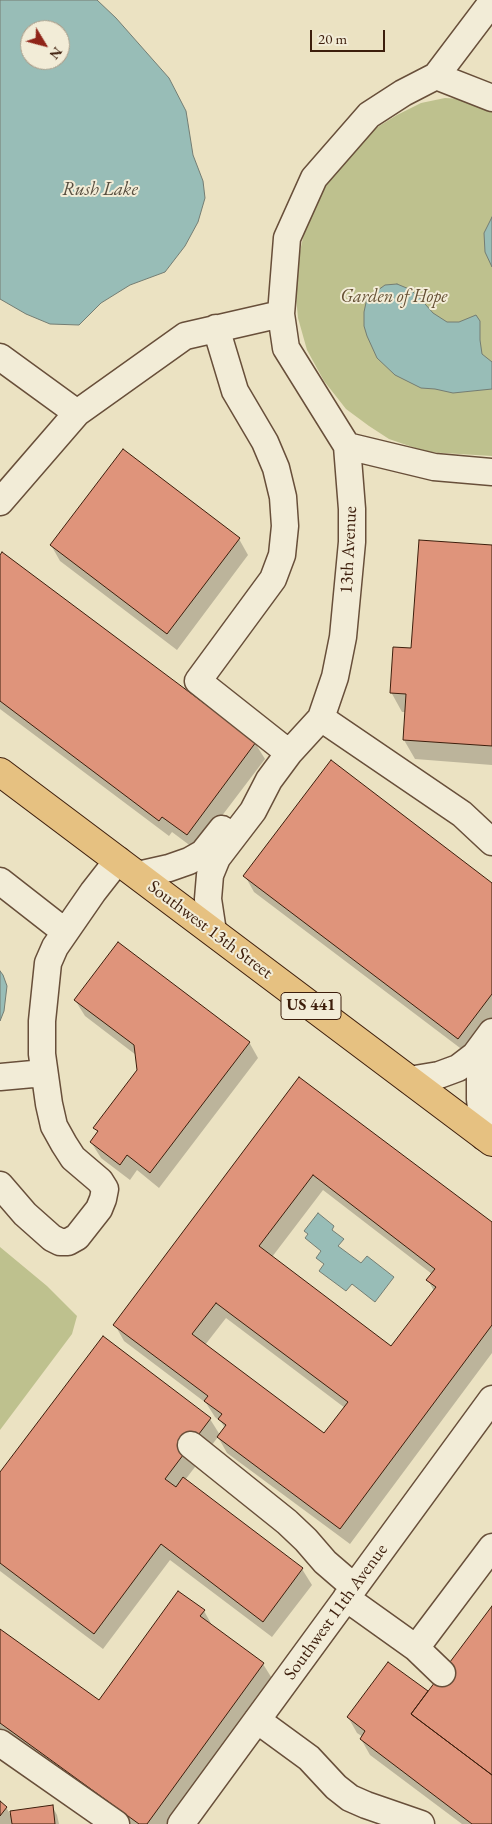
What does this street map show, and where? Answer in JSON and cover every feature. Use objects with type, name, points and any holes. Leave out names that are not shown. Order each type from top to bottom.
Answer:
[{"type":"main road","name":"Southwest 13th Street","points":[[0,772],[488,1140]]},
{"type":"street","points":[[492,2],[436,76],[403,93],[369,115],[314,178],[287,238],[281,314],[286,348],[346,446],[434,467],[492,472]]},
{"type":"street","points":[[436,76],[492,98]]},
{"type":"street","points":[[0,502],[76,413],[185,336],[281,314]]},
{"type":"street","points":[[216,328],[235,391],[264,442],[276,468],[283,497],[285,526],[282,555],[273,579],[198,681],[289,753]]},
{"type":"street","points":[[0,357],[76,413]]},
{"type":"street","name":"13th Avenue","points":[[213,932],[208,899],[210,875],[217,858],[253,811],[269,780],[289,753],[321,718],[335,677],[343,637],[352,542],[352,509],[346,446]]},
{"type":"street","points":[[321,718],[462,814],[492,842]]},
{"type":"street","name":"13th Avenue","points":[[128,868],[169,868],[189,861],[203,853],[242,804],[269,780]]},
{"type":"street","points":[[0,1184],[25,1214],[52,1238],[60,1242],[68,1242],[77,1237],[99,1209],[105,1189],[100,1181],[73,1158],[54,1126],[48,1104],[44,1073],[42,1022],[48,963],[55,947],[64,931],[128,868]]},
{"type":"street","points":[[0,881],[64,931]]},
{"type":"street","points":[[409,1080],[439,1075],[458,1068],[475,1055],[492,1032]]},
{"type":"street","points":[[488,1140],[480,1099],[480,1079],[486,1063],[492,1055]]},
{"type":"street","points":[[0,1078],[44,1073]]},
{"type":"street","name":"Southwest 11th Avenue","points":[[181,1824],[492,1399]]},
{"type":"street","points":[[191,1445],[287,1522],[306,1540],[350,1593],[416,1648],[442,1673]]},
{"type":"street","points":[[416,1648],[492,1547]]},
{"type":"street","points":[[257,1720],[308,1758],[350,1798],[421,1824]]},
{"type":"street","points":[[0,1743],[116,1824]]},
{"type":"green space","name":"Garden of Hope","points":[[445,98],[463,99],[492,108],[492,456],[427,452],[389,439],[369,426],[346,409],[324,381],[307,350],[298,318],[295,286],[299,256],[306,224],[323,186],[368,133],[421,103]]},
{"type":"green space","points":[[0,1247],[47,1286],[77,1316],[72,1334],[0,1430]]},
{"type":"water","name":"Rush Lake","points":[[0,0],[97,0],[116,18],[169,78],[186,111],[193,155],[203,181],[205,198],[198,222],[185,246],[165,272],[130,285],[101,303],[79,325],[50,324],[26,314],[0,299]]},
{"type":"water","points":[[492,217],[492,267],[485,252],[484,233]]},
{"type":"water","points":[[397,284],[409,289],[433,313],[447,322],[459,322],[476,315],[480,321],[482,354],[492,362],[492,389],[453,393],[421,388],[395,375],[377,358],[364,326],[367,298],[385,285]]},
{"type":"water","points":[[0,971],[7,986],[4,1011],[0,1021]]},
{"type":"water","points":[[318,1213],[334,1226],[332,1230],[344,1239],[338,1246],[361,1263],[367,1256],[394,1277],[375,1302],[352,1284],[346,1291],[319,1271],[324,1264],[316,1258],[321,1251],[305,1238],[308,1234],[304,1231]]},
{"type":"building","points":[[123,449],[240,538],[167,634],[50,545]]},
{"type":"building","points":[[419,540],[492,545],[492,746],[403,740],[406,694],[390,693],[393,647],[411,648]]},
{"type":"building","points":[[2,552],[256,742],[187,835],[162,817],[159,821],[0,701],[0,555]]},
{"type":"building","points":[[331,760],[492,883],[492,994],[458,1039],[243,876]]},
{"type":"building","points":[[118,942],[250,1042],[150,1173],[127,1155],[120,1165],[90,1142],[98,1131],[93,1128],[137,1070],[134,1045],[74,1000]]},
{"type":"building","points":[[299,1077],[492,1222],[492,1325],[340,1529],[217,1437],[226,1425],[218,1419],[222,1414],[204,1401],[208,1396],[113,1325]],"holes":[[[313,1175],[435,1269],[426,1280],[436,1287],[391,1346],[259,1246]],[[216,1303],[348,1402],[324,1433],[192,1334]]]},
{"type":"building","points":[[103,1336],[211,1418],[165,1479],[176,1487],[183,1477],[303,1568],[263,1622],[161,1544],[94,1634],[0,1563],[0,1472]]},
{"type":"building","points":[[178,1591],[205,1610],[200,1616],[264,1663],[147,1824],[139,1824],[0,1723],[0,1629],[99,1700]]},
{"type":"building","points":[[492,1606],[492,1775],[411,1714]]},
{"type":"building","points":[[388,1662],[428,1691],[411,1714],[492,1775],[492,1824],[472,1824],[360,1739],[365,1731],[347,1717]]},
{"type":"building","points":[[0,1801],[7,1807],[0,1816]]},
{"type":"building","points":[[53,1805],[55,1824],[12,1824],[10,1811]]}]
